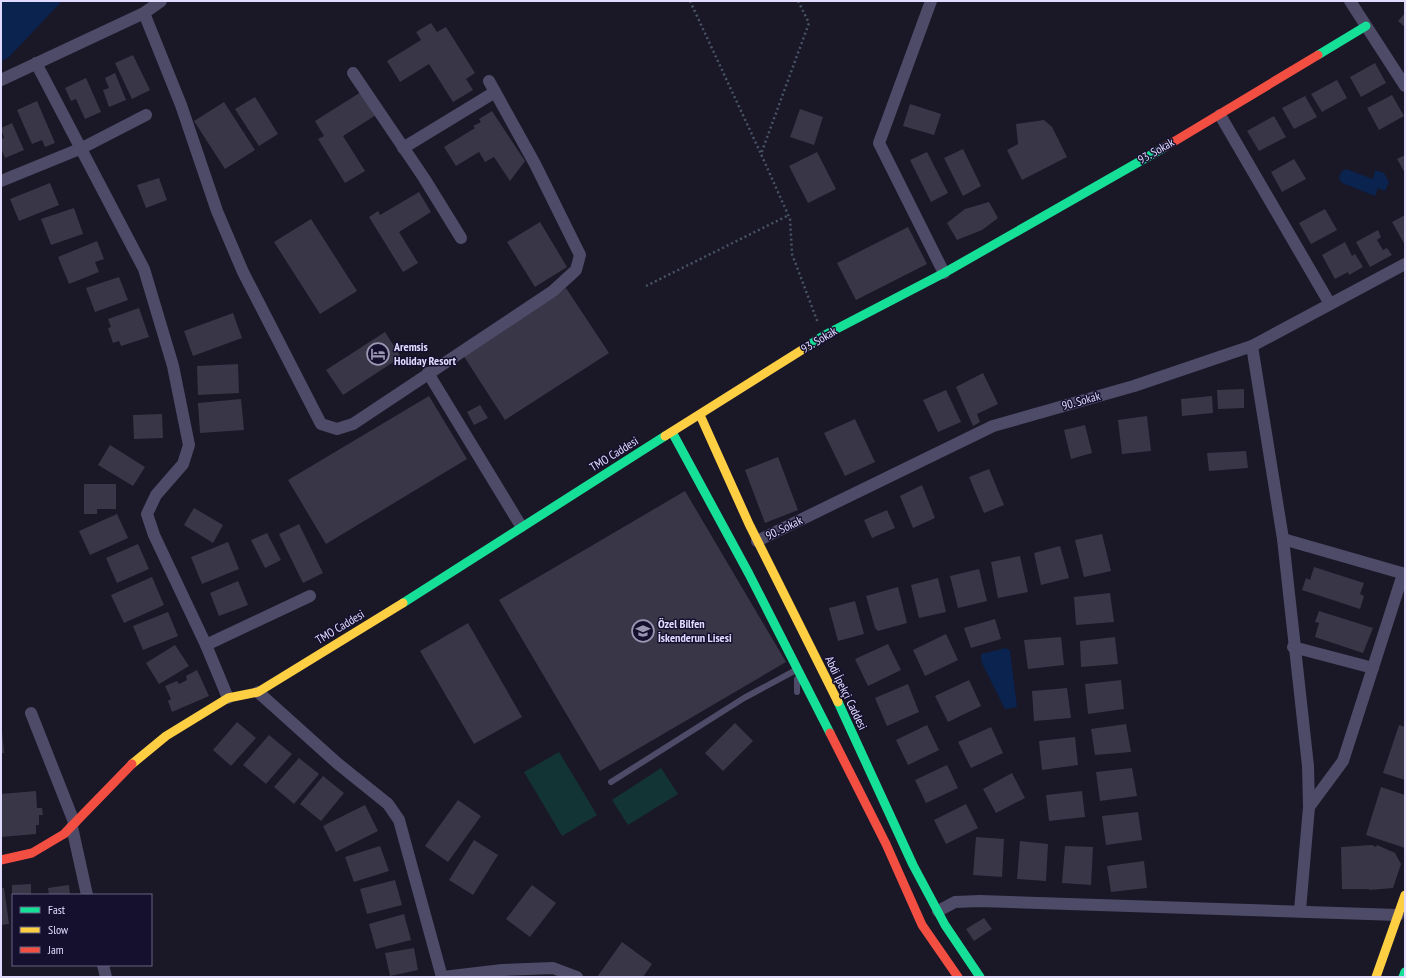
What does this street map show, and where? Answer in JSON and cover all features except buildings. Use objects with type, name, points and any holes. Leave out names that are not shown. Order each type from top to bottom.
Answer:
[{"type":"street","points":[[1,80],[144,13],[161,1]]},
{"type":"street","points":[[931,1],[879,143],[944,273]]},
{"type":"street","points":[[1350,1],[1405,86]]},
{"type":"street","points":[[144,13],[181,105],[220,218],[243,272],[321,424],[337,429],[353,424],[553,291],[576,270],[580,255],[535,164],[489,81]]},
{"type":"street","name":"93. Sokak","points":[[700,415],[823,336],[944,273],[1220,115],[1366,26]]},
{"type":"street","points":[[36,63],[82,148],[144,269],[174,366],[189,445],[183,464],[156,495],[147,514],[154,535],[206,645],[228,698]]},
{"type":"street","points":[[353,72],[461,238]]},
{"type":"street","points":[[403,148],[495,92]]},
{"type":"street","points":[[1,182],[82,148],[146,115]]},
{"type":"street","points":[[1220,115],[1330,304]]},
{"type":"street","name":"90. Sokak","points":[[757,541],[993,426],[1134,386],[1252,346],[1405,264]]},
{"type":"street","points":[[1252,346],[1283,539],[1293,647],[1308,766],[1309,807],[1300,910]]},
{"type":"street","points":[[428,373],[521,526]]},
{"type":"street","name":"TMO Caddesi","points":[[1,860],[32,853],[64,834],[139,757],[166,736],[228,698],[258,692],[360,630],[521,526],[700,415]]},
{"type":"street","name":"Abdi İpekçi Caddesi","points":[[700,415],[757,541],[831,687],[913,865],[938,911],[980,977]]},
{"type":"street","points":[[672,432],[749,574],[798,669],[886,844],[922,925],[958,977]]},
{"type":"street","points":[[1283,539],[1404,574],[1343,761],[1309,807]]},
{"type":"street","points":[[206,645],[310,596]]},
{"type":"street","points":[[1293,647],[1373,668]]},
{"type":"street","points":[[258,692],[337,763],[388,804],[399,820],[442,977],[502,970],[553,968],[577,977]]},
{"type":"street","points":[[31,713],[73,825],[87,894]]},
{"type":"street","points":[[1376,977],[1405,895]]},
{"type":"street","points":[[938,911],[955,902],[980,901],[1300,910],[1398,915]]},
{"type":"street","points":[[103,966],[106,977]]},
{"type":"street","points":[[1403,977],[1405,972]]},
{"type":"lane","points":[[797,692],[798,669]]},
{"type":"lane","points":[[611,782],[744,698],[798,669]]},
{"type":"path","points":[[690,1],[789,215],[792,254],[823,336]]},
{"type":"path","points":[[762,154],[809,23],[798,1]]},
{"type":"path","points":[[646,286],[789,215]]},
{"type":"green space","points":[[559,752],[597,815],[562,836],[524,772]]},
{"type":"green space","points":[[661,768],[678,794],[628,825],[612,800]]},
{"type":"water","points":[[1,1],[62,1],[9,57],[1,62]]},
{"type":"water","points":[[1346,169],[1373,179],[1375,170],[1384,173],[1389,182],[1385,191],[1378,188],[1375,196],[1342,183],[1339,178],[1341,172]]},
{"type":"water","points":[[1006,648],[1010,651],[1017,707],[1005,709],[981,661],[981,654]]},
{"type":"traffic: fast","points":[[1318,55],[1366,26]]},
{"type":"traffic: fast","points":[[805,348],[823,336],[944,273],[1165,147]]},
{"type":"traffic: fast","points":[[672,432],[749,574],[830,733]]},
{"type":"traffic: fast","points":[[403,603],[665,436]]},
{"type":"traffic: fast","points":[[838,702],[913,865],[945,925],[980,977]]},
{"type":"traffic: fast","points":[[1403,977],[1405,972]]},
{"type":"traffic: slow","points":[[665,436],[805,348]]},
{"type":"traffic: slow","points":[[700,415],[749,524],[838,702]]},
{"type":"traffic: slow","points":[[132,764],[166,736],[228,698],[258,692],[403,603]]},
{"type":"traffic: slow","points":[[1376,977],[1405,895]]},
{"type":"traffic: jam","points":[[1165,147],[1318,55]]},
{"type":"traffic: jam","points":[[830,733],[886,844],[922,925],[958,977]]},
{"type":"traffic: jam","points":[[1,860],[32,853],[64,834],[132,764]]},
{"type":"place","name":"Aremsis Holiday Resort","points":[[378,354]]},
{"type":"place","name":"Özel Bilfen İskenderun Lisesi","points":[[643,631]]}]
